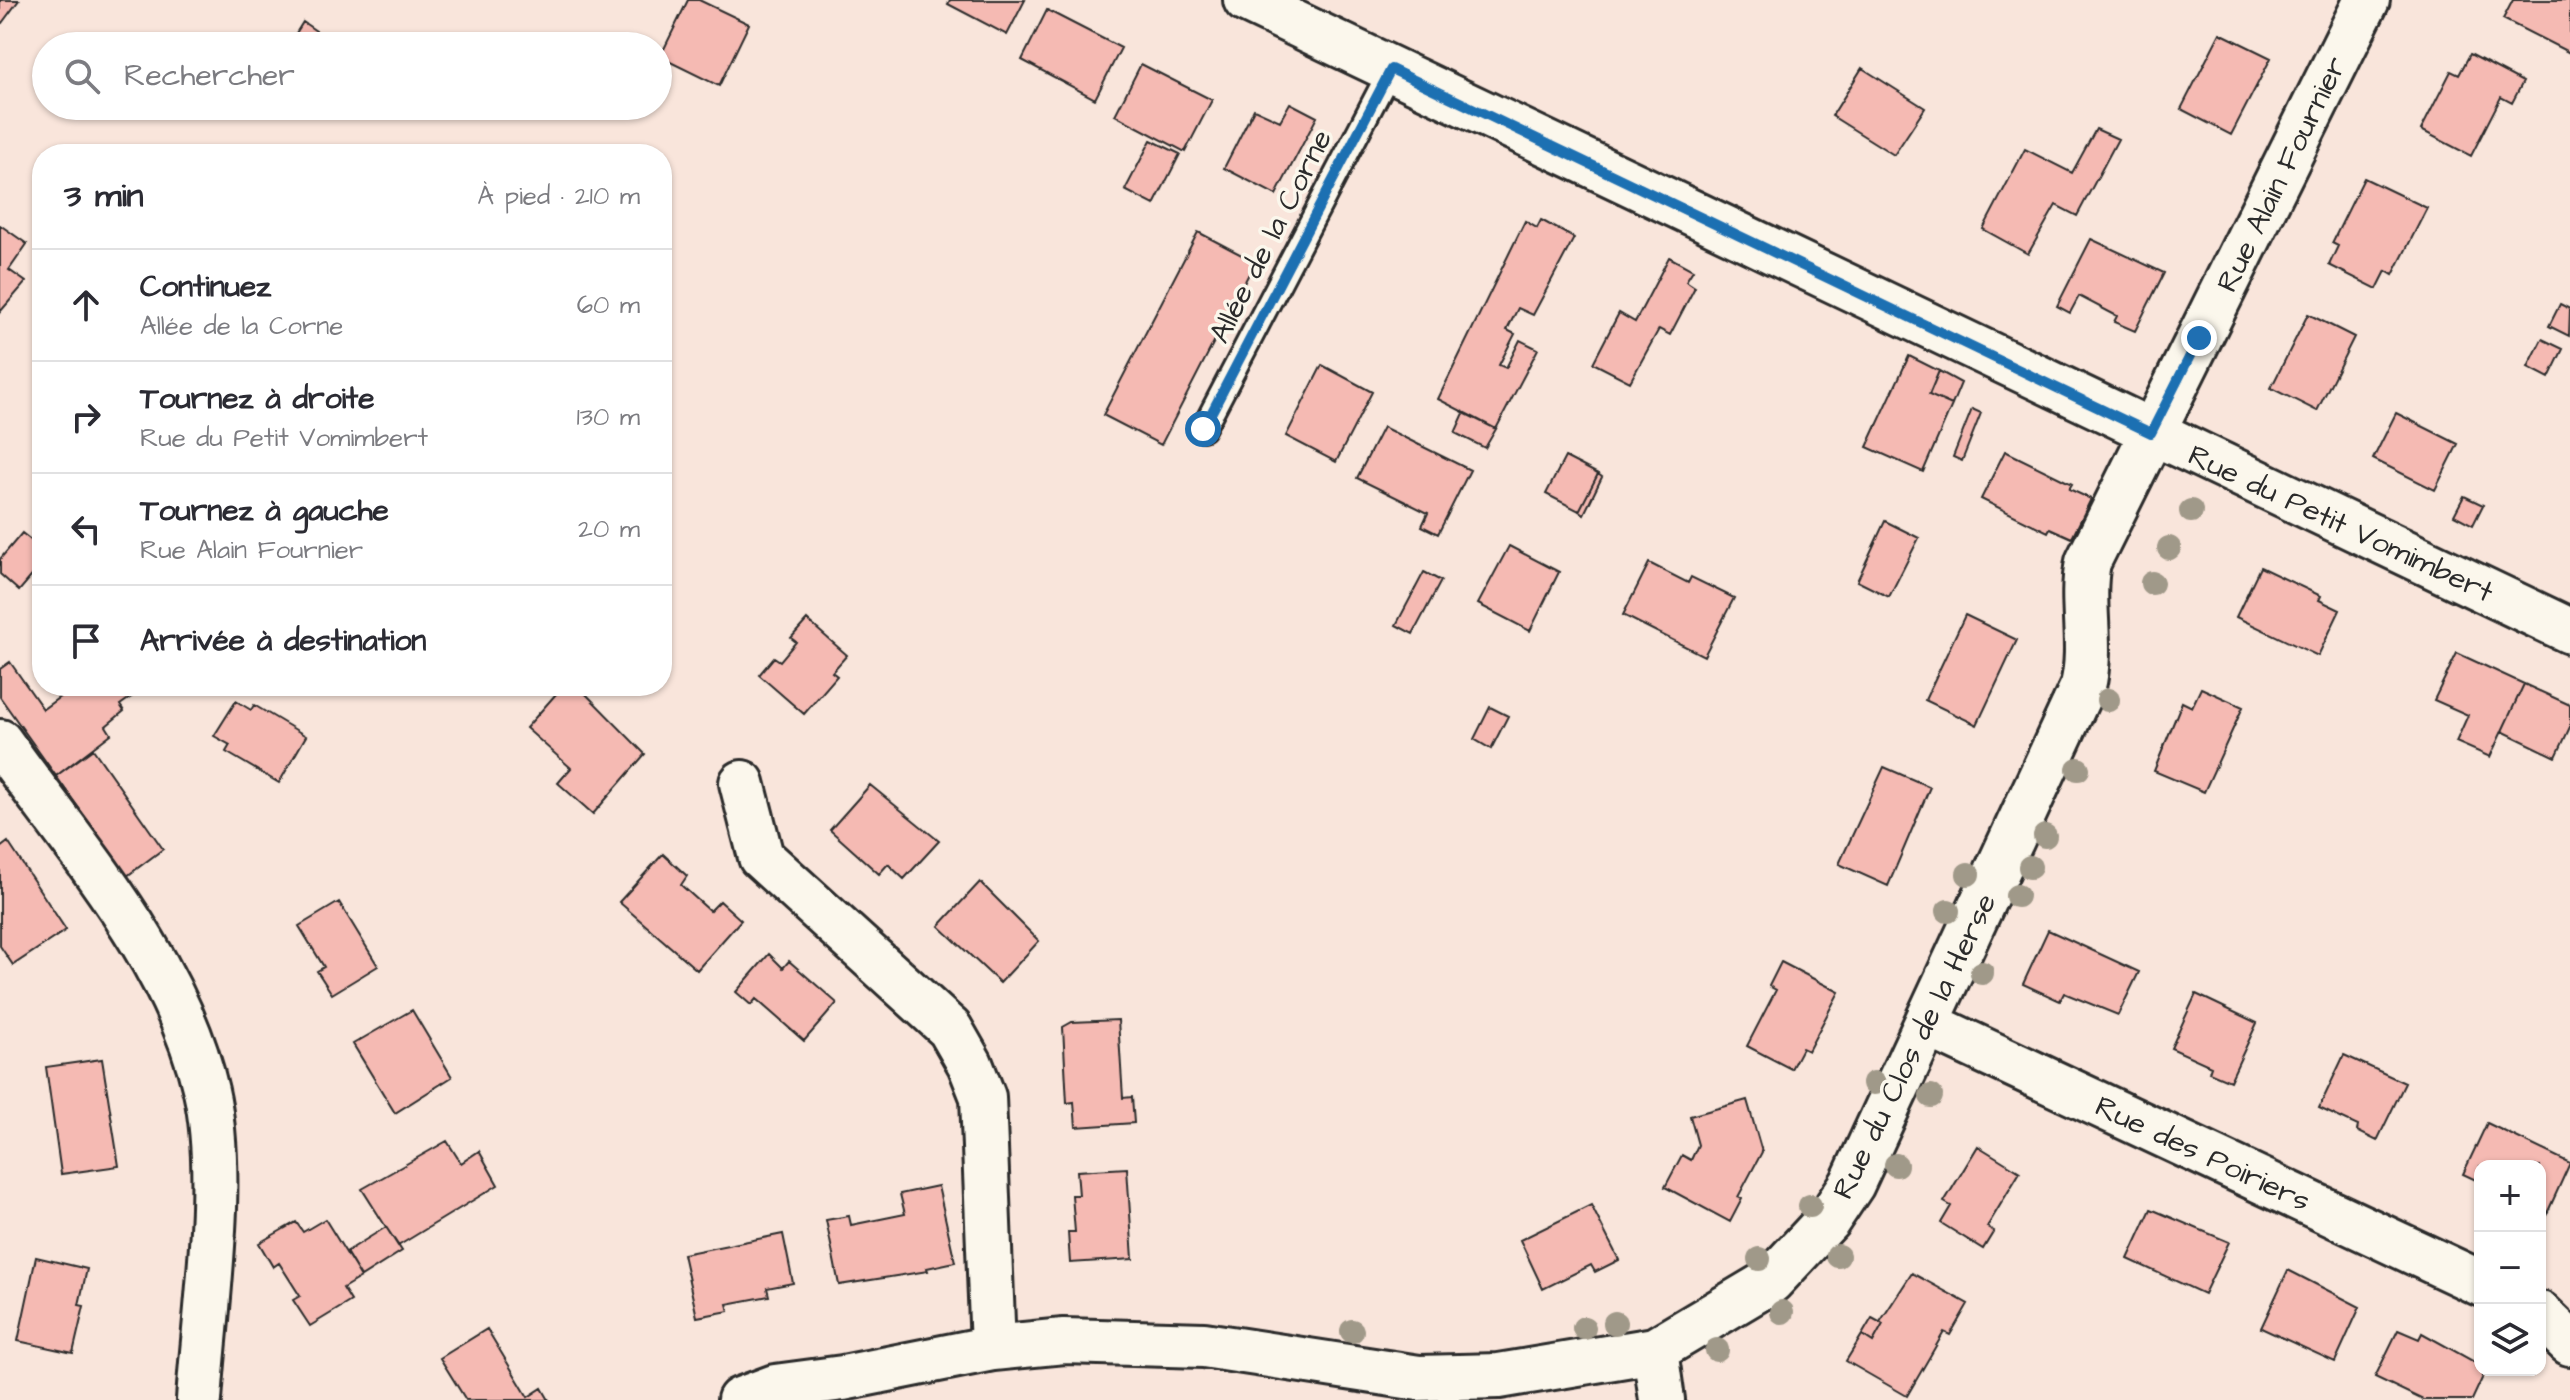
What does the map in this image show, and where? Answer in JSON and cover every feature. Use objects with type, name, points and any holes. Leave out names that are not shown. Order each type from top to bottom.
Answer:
[{"type":"street","name":"Rue du Petit Vomimbert","points":[[1246,0],[2570,631]]},
{"type":"street","name":"Rue Alain Fournier","points":[[2151,433],[2367,0]]},
{"type":"street","name":"Rue du Clos de la Herse","points":[[740,1400],[775,1387],[845,1389],[993,1348],[1064,1341],[1204,1345],[1344,1369],[1419,1378],[1499,1376],[1655,1350],[1771,1281],[1828,1220],[1852,1184],[2083,686],[2089,662],[2083,590],[2088,562],[2151,433]]},
{"type":"street","points":[[0,742],[145,945],[188,1030],[207,1092],[215,1177],[199,1400]]},
{"type":"street","points":[[742,783],[761,857],[950,1029],[970,1064],[983,1097],[993,1348]]},
{"type":"street","name":"Rue des Poiriers","points":[[1927,1024],[2474,1280]]},
{"type":"street","points":[[2546,1320],[2570,1343]]},
{"type":"street","points":[[1655,1350],[1662,1400]]},
{"type":"lane","name":"Allée de la Corne","points":[[1203,429],[1391,69]]},
{"type":"building","points":[[0,0],[19,0],[2,23],[0,22]]},
{"type":"building","points":[[688,0],[699,0],[749,24],[719,86],[672,63],[672,33]]},
{"type":"building","points":[[950,0],[1025,0],[1007,35],[948,4]]},
{"type":"building","points":[[2513,0],[2570,0],[2570,53],[2503,19]]},
{"type":"building","points":[[1047,10],[1121,48],[1095,99],[1022,60]]},
{"type":"building","points":[[303,22],[318,32],[297,32]]},
{"type":"building","points":[[2220,33],[2271,58],[2231,135],[2181,109]]},
{"type":"building","points":[[2470,54],[2523,82],[2512,103],[2501,97],[2471,156],[2421,130],[2451,71],[2459,75]]},
{"type":"building","points":[[1141,64],[1212,100],[1185,152],[1115,115]]},
{"type":"building","points":[[1862,68],[1925,108],[1894,155],[1832,116]]},
{"type":"building","points":[[1290,103],[1317,117],[1276,195],[1224,168],[1254,109],[1280,121]]},
{"type":"building","points":[[2096,129],[2118,139],[2077,216],[2056,205],[2028,254],[1983,229],[2025,149],[2072,173]]},
{"type":"building","points":[[1151,140],[1180,154],[1154,205],[1125,190]]},
{"type":"building","points":[[2364,178],[2427,208],[2393,275],[2386,271],[2377,289],[2329,265],[2338,246],[2332,243]]},
{"type":"building","points":[[1541,220],[1574,238],[1533,315],[1518,308],[1507,330],[1515,334],[1499,365],[1506,368],[1520,340],[1538,349],[1496,429],[1438,399],[1525,221],[1537,228]]},
{"type":"building","points":[[0,225],[27,244],[9,270],[26,282],[0,312]]},
{"type":"building","points":[[1198,232],[1255,262],[1161,445],[1103,415]]},
{"type":"building","points":[[2091,239],[2164,273],[2135,331],[2114,322],[2117,316],[2079,296],[2070,313],[2057,306]]},
{"type":"building","points":[[1669,257],[1693,270],[1686,281],[1695,287],[1670,335],[1659,329],[1630,382],[1593,363],[1619,313],[1635,322]]},
{"type":"building","points":[[2560,304],[2570,309],[2569,336],[2549,326]]},
{"type":"building","points":[[2308,314],[2354,337],[2317,411],[2271,388]]},
{"type":"building","points":[[2542,339],[2563,349],[2549,378],[2528,367]]},
{"type":"building","points":[[1909,356],[1939,371],[1929,395],[1952,405],[1923,472],[1867,447]]},
{"type":"building","points":[[1322,365],[1372,392],[1336,462],[1286,436]]},
{"type":"building","points":[[1939,371],[1961,383],[1952,405],[1929,395]]},
{"type":"building","points":[[1972,409],[1981,413],[1962,461],[1953,457]]},
{"type":"building","points":[[1464,413],[1496,429],[1485,448],[1455,433]]},
{"type":"building","points":[[2396,413],[2458,444],[2435,490],[2373,459]]},
{"type":"building","points":[[1383,427],[1470,470],[1438,534],[1422,526],[1428,513],[1357,478]]},
{"type":"building","points":[[2005,451],[2072,484],[2069,489],[2091,499],[2072,538],[2050,528],[2048,532],[1981,499]]},
{"type":"building","points":[[1565,457],[1598,474],[1579,511],[1546,494]]},
{"type":"building","points":[[1598,474],[1602,477],[1584,514],[1579,511]]},
{"type":"building","points":[[2464,496],[2483,505],[2473,525],[2454,515]]},
{"type":"building","points":[[1885,521],[1919,538],[1889,597],[1857,581]]},
{"type":"building","points":[[22,533],[32,541],[32,576],[19,591],[0,574],[0,559]]},
{"type":"building","points":[[1509,546],[1559,572],[1530,631],[1478,604]]},
{"type":"building","points":[[1649,563],[1688,583],[1691,577],[1734,598],[1704,656],[1623,615]]},
{"type":"building","points":[[2260,567],[2321,596],[2319,600],[2340,610],[2318,656],[2236,617]]},
{"type":"building","points":[[1424,572],[1441,581],[1413,634],[1396,625]]},
{"type":"building","points":[[1965,615],[2017,640],[1977,725],[1925,700]]},
{"type":"building","points":[[807,620],[847,655],[832,672],[837,676],[804,714],[759,675],[774,657],[780,661],[796,642],[791,638]]},
{"type":"building","points":[[2457,653],[2524,684],[2490,757],[2456,742],[2468,715],[2434,700]]},
{"type":"building","points":[[10,662],[43,709],[61,696],[133,696],[120,705],[124,711],[106,726],[111,734],[56,776],[0,697],[0,669]]},
{"type":"building","points":[[2524,684],[2570,705],[2570,727],[2556,757],[2502,731]]},
{"type":"building","points":[[2201,688],[2243,707],[2204,792],[2154,771],[2182,702],[2192,707]]},
{"type":"building","points":[[554,696],[588,696],[645,754],[593,814],[558,783],[571,768],[526,728]]},
{"type":"building","points":[[236,701],[251,710],[254,705],[306,736],[279,783],[226,752],[230,745],[214,736]]},
{"type":"building","points":[[1490,707],[1508,716],[1491,749],[1474,739]]},
{"type":"building","points":[[93,749],[163,849],[127,876],[56,776]]},
{"type":"building","points":[[1884,767],[1930,787],[1888,886],[1839,864]]},
{"type":"building","points":[[870,785],[939,841],[904,879],[888,864],[879,874],[830,830]]},
{"type":"building","points":[[8,842],[66,930],[13,965],[0,946],[0,848]]},
{"type":"building","points":[[663,854],[687,876],[681,885],[710,911],[720,901],[741,920],[697,970],[619,902]]},
{"type":"building","points":[[980,882],[1039,941],[1000,983],[939,926]]},
{"type":"building","points":[[339,902],[378,966],[332,994],[317,971],[324,967],[299,926]]},
{"type":"building","points":[[2048,930],[2139,972],[2118,1015],[2064,993],[2060,1001],[2023,984]]},
{"type":"building","points":[[769,954],[783,968],[789,961],[837,1003],[804,1041],[756,999],[751,1005],[736,992]]},
{"type":"building","points":[[1781,962],[1839,992],[1808,1051],[1802,1048],[1791,1069],[1747,1046],[1776,990],[1769,986]]},
{"type":"building","points":[[2196,994],[2257,1023],[2230,1081],[2209,1072],[2211,1066],[2171,1048]]},
{"type":"building","points":[[412,1010],[452,1077],[395,1113],[353,1044]]},
{"type":"building","points":[[1118,1020],[1123,1098],[1132,1097],[1134,1123],[1076,1127],[1074,1102],[1067,1103],[1063,1027],[1072,1022]]},
{"type":"building","points":[[2344,1055],[2405,1083],[2377,1141],[2357,1131],[2358,1126],[2319,1108]]},
{"type":"building","points":[[102,1059],[119,1166],[61,1174],[46,1067]]},
{"type":"building","points":[[1747,1100],[1762,1152],[1738,1197],[1742,1199],[1730,1222],[1665,1187],[1682,1155],[1691,1160],[1698,1145],[1690,1116]]},
{"type":"building","points":[[2487,1123],[2570,1163],[2546,1216],[2546,1160],[2474,1160],[2474,1179],[2463,1174]]},
{"type":"building","points":[[447,1141],[461,1163],[479,1151],[498,1185],[398,1246],[362,1189]]},
{"type":"building","points":[[1978,1146],[2020,1172],[1987,1227],[1994,1231],[1983,1249],[1941,1223],[1951,1206],[1944,1202]]},
{"type":"building","points":[[1127,1168],[1133,1259],[1070,1263],[1068,1232],[1075,1232],[1072,1195],[1079,1195],[1077,1171]]},
{"type":"building","points":[[938,1186],[955,1262],[927,1268],[928,1271],[839,1285],[826,1220],[849,1216],[851,1225],[905,1214],[900,1194]]},
{"type":"building","points":[[1591,1205],[1619,1260],[1595,1272],[1591,1265],[1543,1289],[1520,1240]]},
{"type":"building","points":[[2151,1209],[2229,1242],[2204,1294],[2128,1259]]},
{"type":"building","points":[[325,1219],[361,1277],[343,1288],[351,1301],[310,1326],[293,1300],[300,1296],[279,1263],[273,1267],[259,1243],[296,1222],[303,1232]]},
{"type":"building","points":[[386,1227],[402,1251],[361,1277],[346,1252]]},
{"type":"building","points":[[783,1234],[793,1283],[767,1288],[769,1296],[727,1304],[729,1311],[697,1317],[683,1254]]},
{"type":"building","points":[[36,1257],[87,1269],[79,1305],[84,1306],[73,1353],[18,1341]]},
{"type":"building","points":[[2288,1270],[2360,1307],[2335,1362],[2261,1328]]},
{"type":"building","points":[[1912,1273],[1968,1304],[1950,1335],[1944,1332],[1907,1396],[1846,1361],[1862,1335],[1873,1342],[1883,1324],[1880,1322]]},
{"type":"building","points":[[1872,1318],[1883,1324],[1873,1342],[1862,1335]]},
{"type":"building","points":[[487,1329],[528,1397],[542,1388],[549,1400],[466,1400],[440,1358]]},
{"type":"building","points":[[2398,1330],[2419,1339],[2422,1333],[2474,1362],[2474,1376],[2483,1376],[2472,1400],[2423,1400],[2375,1377]]},
{"type":"route","points":[[1203,429],[1391,69],[2151,433],[2199,338]]}]
